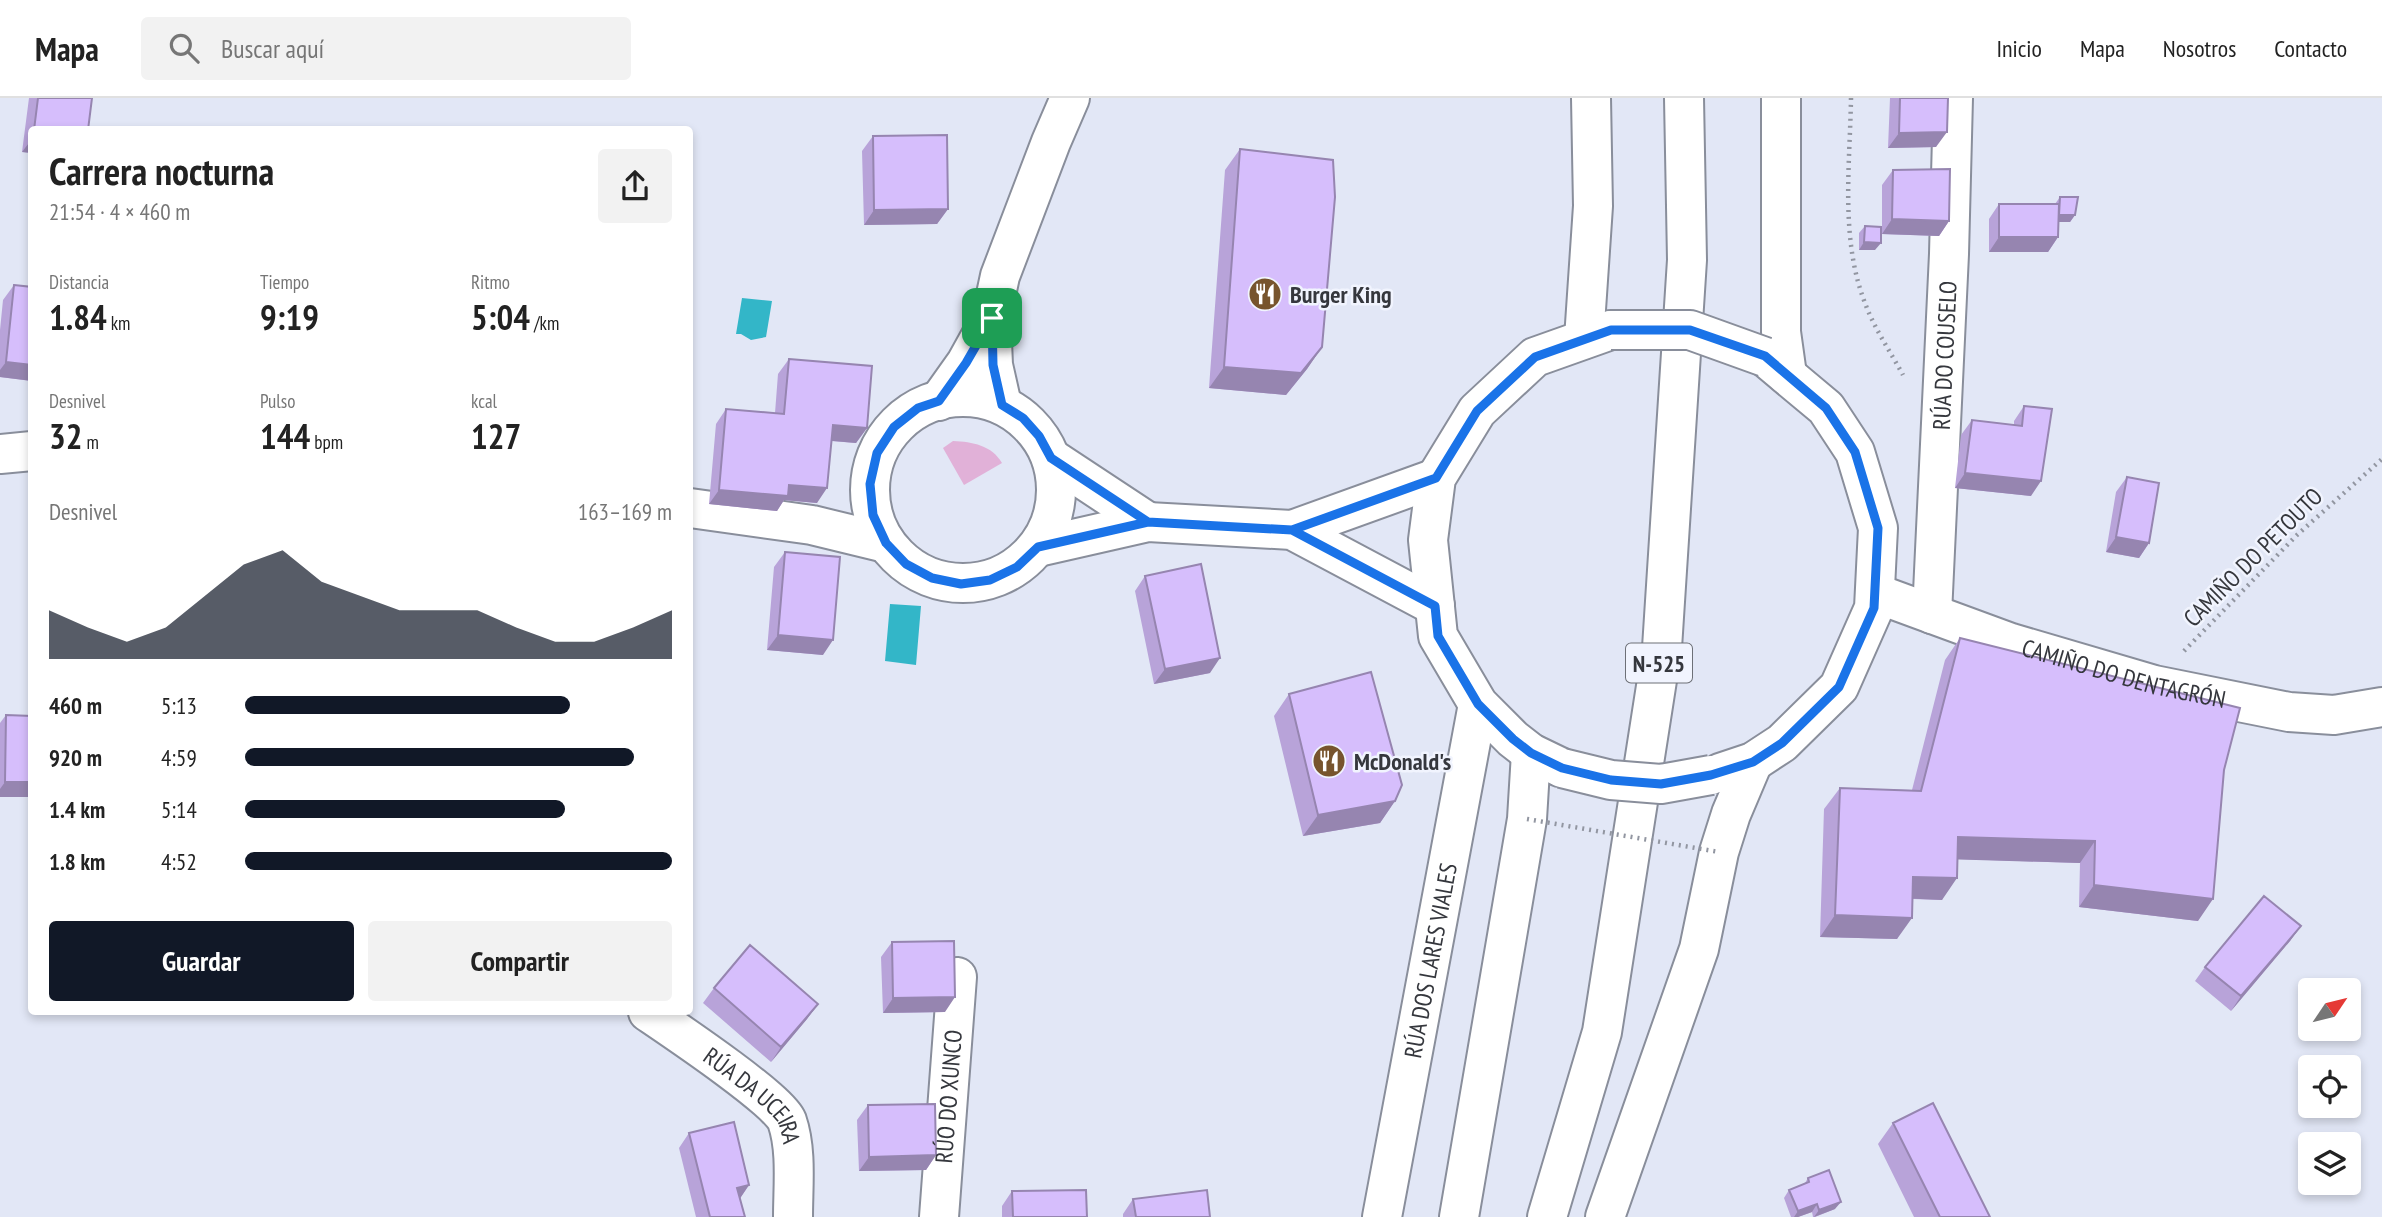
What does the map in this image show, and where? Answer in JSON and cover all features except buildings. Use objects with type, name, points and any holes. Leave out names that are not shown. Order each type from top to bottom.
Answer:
[{"type":"main road","points":[[1002,405],[993,365],[992,318],[1000,276],[1070,98]]},
{"type":"main road","points":[[1591,98],[1597,334]]},
{"type":"main road","name":"N-525","points":[[1547,1217],[1602,1032],[1662,648],[1687,260],[1684,98]]},
{"type":"main road","points":[[1776,366],[1781,331],[1781,98]]},
{"type":"main road","name":"RÚA DO COUSELO","points":[[1932,614],[1949,268],[1953,98]]},
{"type":"main road","points":[[939,401],[966,363],[992,318]]},
{"type":"main road","points":[[1690,330],[1776,366],[1826,408],[1855,452],[1878,528],[1874,608],[1839,687],[1782,743],[1753,762],[1711,775],[1661,784],[1611,780],[1546,761],[1513,739],[1478,704],[1438,636],[1428,540],[1436,478],[1477,411],[1535,357],[1597,334],[1690,330]]},
{"type":"main road","points":[[948,398],[979,398],[1002,405],[1023,418],[1039,436],[1051,458],[1057,489],[1052,519],[1038,547],[1017,567],[999,576],[961,584],[932,578],[906,564],[886,543],[873,515],[870,484],[877,453],[894,427],[918,408],[948,398]]},
{"type":"main road","points":[[0,454],[28,451]]},
{"type":"main road","points":[[1051,458],[1148,522]]},
{"type":"main road","points":[[1038,547],[1148,522],[1292,530],[1436,478]]},
{"type":"main road","points":[[800,523],[851,499],[870,484]]},
{"type":"main road","points":[[693,508],[800,523],[886,543]]},
{"type":"main road","points":[[1292,530],[1435,606]]},
{"type":"main road","name":"CAMIÑO DO DENTAGRÓN","points":[[1875,593],[2011,643],[2154,685],[2289,712],[2334,715],[2382,707]]},
{"type":"main road","name":"RÚA DOS LARES VIALES","points":[[1382,1217],[1478,704]]},
{"type":"main road","points":[[1459,1217],[1527,819],[1546,761]]},
{"type":"main road","points":[[1605,1217],[1699,949],[1720,852],[1731,814],[1753,762]]},
{"type":"main road","name":"RÚO DO XUNCO","points":[[939,1217],[957,977]]},
{"type":"main road","name":"RÚA DA UCEIRA","points":[[652,1015],[763,1095],[786,1119],[793,1157],[793,1217]]},
{"type":"path","points":[[1851,98],[1850,212],[1853,260],[1865,303],[1908,383]]},
{"type":"path","name":"CAMIÑO DO PETOUTO","points":[[2154,685],[2264,568],[2382,459]]},
{"type":"path","points":[[1527,819],[1720,852]]},
{"type":"shaded area","points":[[953,441],[987,448],[1002,463],[964,485],[943,448]]},
{"type":"water","points":[[742,298],[772,301],[766,337],[751,340],[736,334]]},
{"type":"water","points":[[890,604],[921,606],[916,665],[885,661]]},
{"type":"place","name":"Burger King","points":[[1265,294]]},
{"type":"place","name":"McDonald's","points":[[1329,761]]},
{"type":"route","points":[[992,318],[966,363],[939,401],[918,408],[894,427],[877,453],[870,484],[873,515],[886,543],[906,564],[932,578],[961,584],[990,580],[1017,567],[1038,547],[1148,522],[1292,530],[1435,606],[1438,636],[1478,704],[1531,753],[1562,768],[1611,780],[1661,784],[1711,775],[1753,762],[1782,743],[1839,687],[1874,608],[1878,528],[1855,452],[1826,408],[1765,356],[1690,330],[1611,330],[1535,357],[1477,411],[1436,478],[1292,530],[1217,524],[1148,522],[1051,458],[1039,436],[1023,418],[1002,405],[993,365],[992,318]]}]
